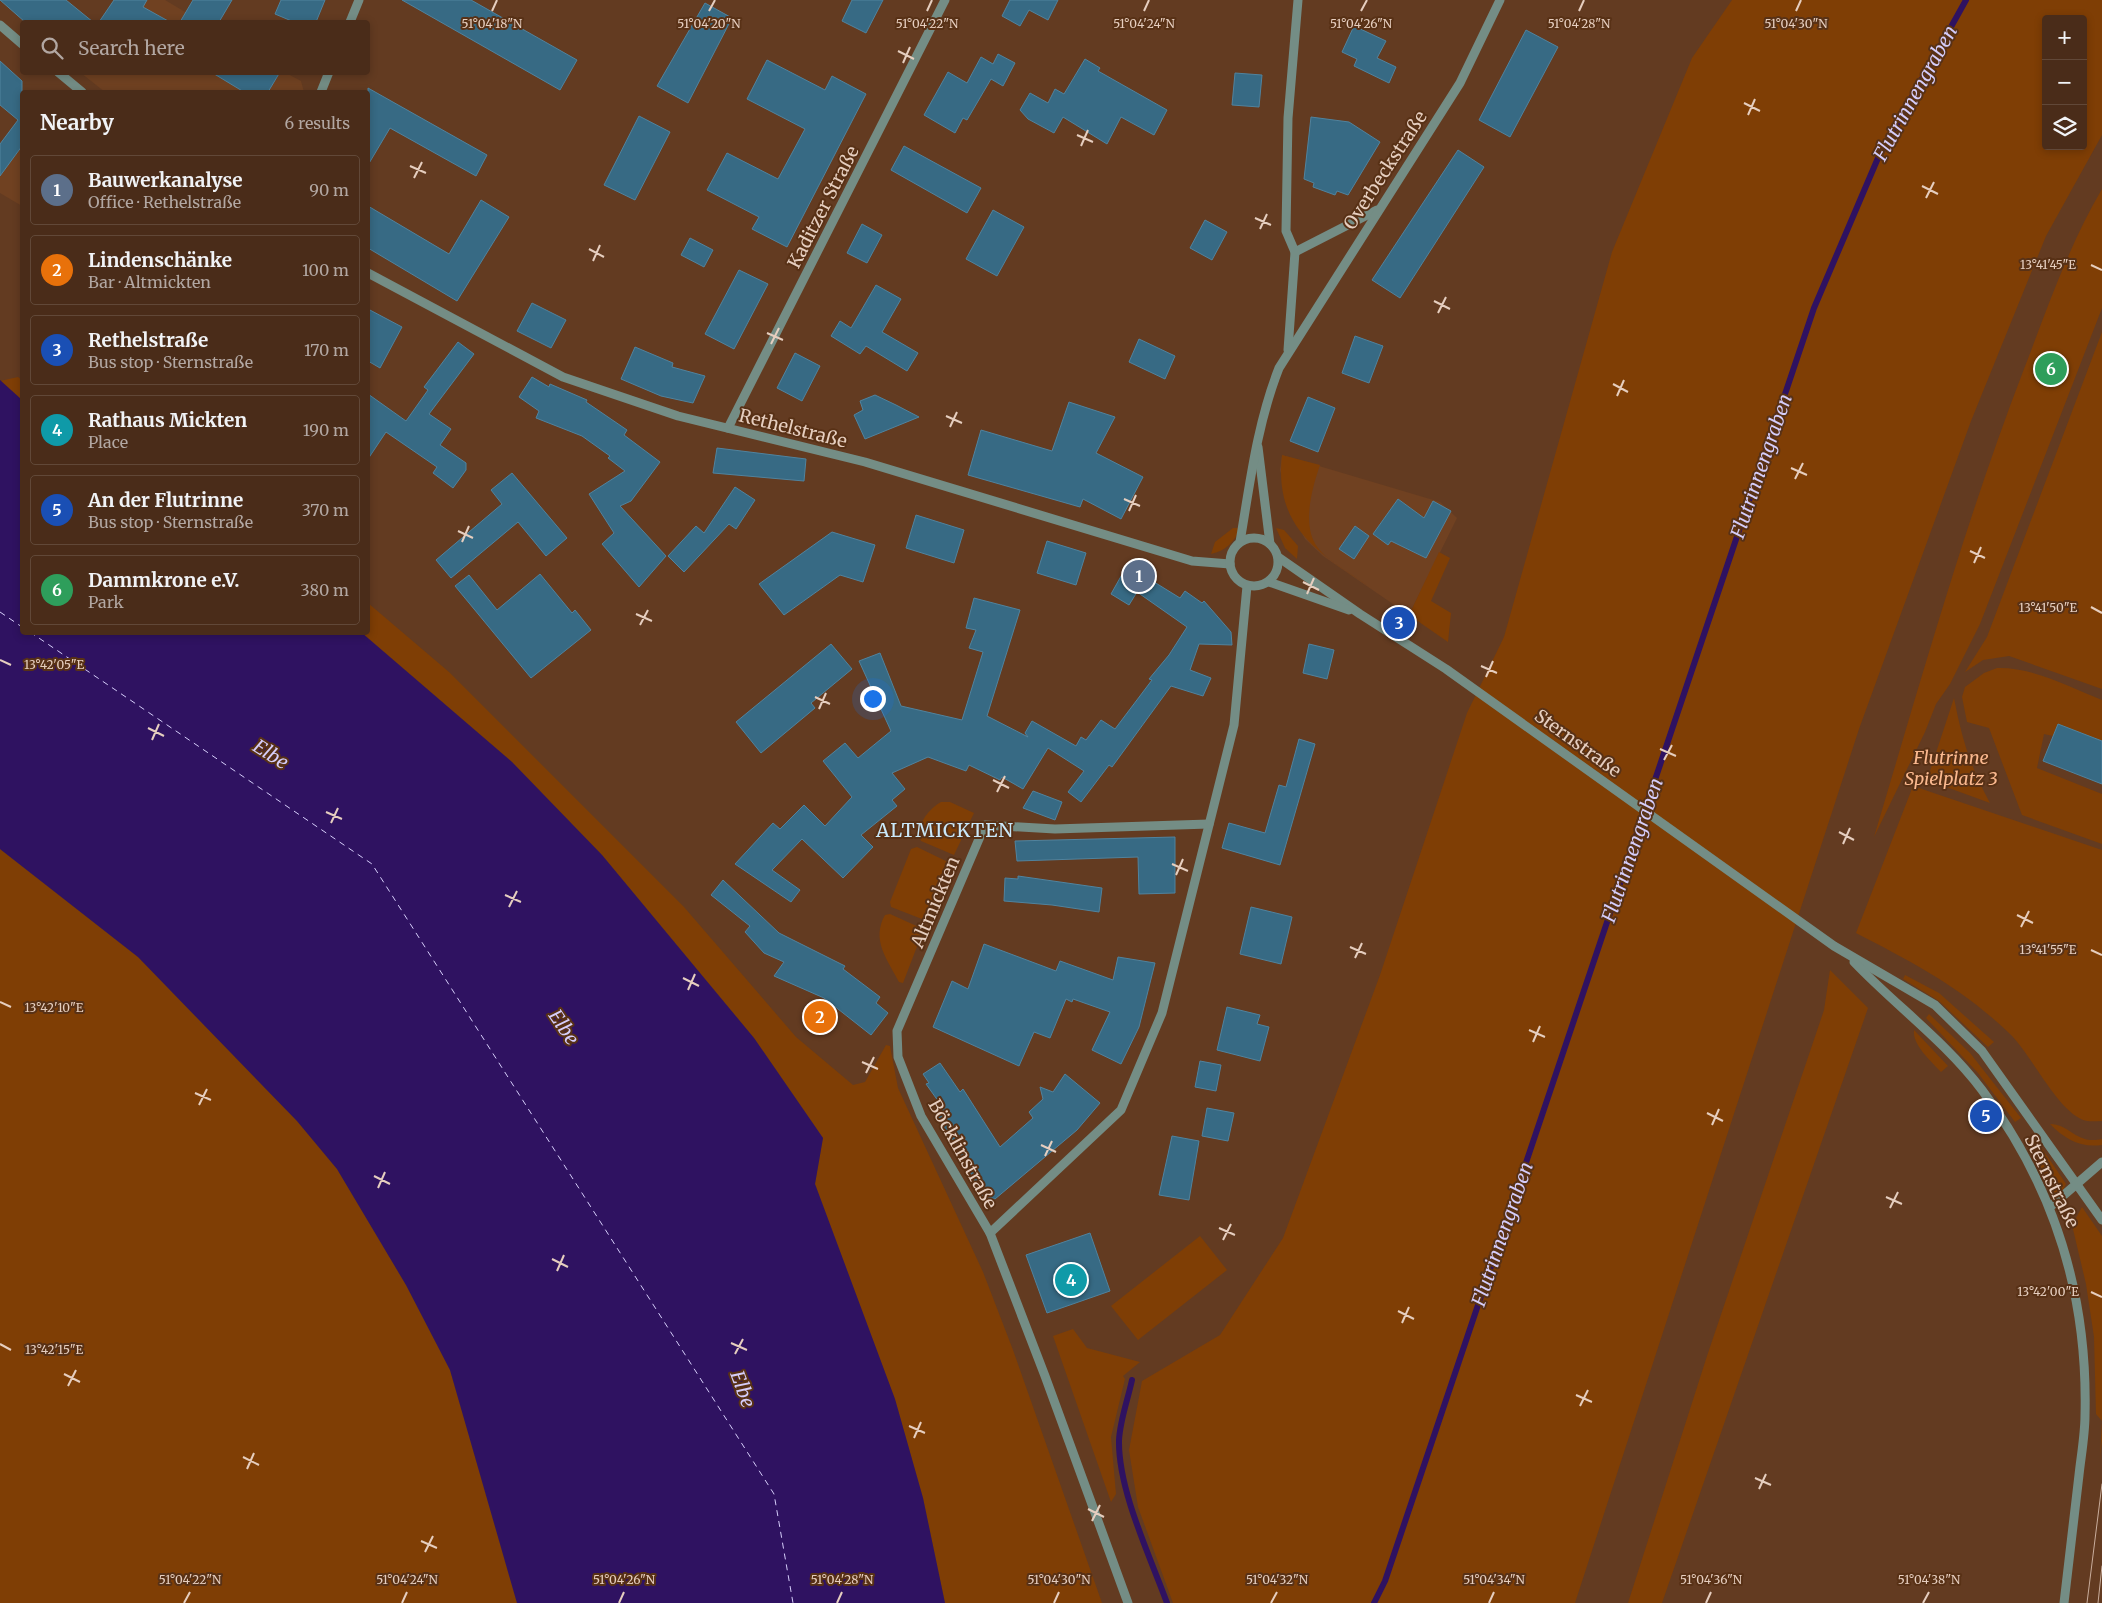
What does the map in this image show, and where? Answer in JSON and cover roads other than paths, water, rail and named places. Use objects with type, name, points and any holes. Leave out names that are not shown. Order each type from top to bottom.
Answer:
[{"type":"street","points":[[351,20],[359,0]]},
{"type":"street","name":"Kaditzer Straße","points":[[728,428],[945,0]]},
{"type":"street","points":[[1257,438],[1270,544],[1278,557],[1277,571],[1268,582],[1262,586],[1247,586],[1235,578],[1230,564],[1231,556],[1240,542],[1257,438],[1266,402],[1288,352],[1295,252],[1286,231],[1288,118],[1298,0]]},
{"type":"street","name":"Overbeckstraße","points":[[1288,352],[1460,83],[1500,0]]},
{"type":"street","points":[[0,25],[20,42]]},
{"type":"street","points":[[62,75],[80,90]]},
{"type":"street","points":[[322,90],[328,75]]},
{"type":"street","points":[[1295,252],[1379,210]]},
{"type":"street","name":"Rethelstraße","points":[[370,274],[563,378],[678,416],[865,462],[1192,561],[1230,564]]},
{"type":"street","points":[[1240,542],[1256,538],[1270,544]]},
{"type":"street","name":"Sternstraße","points":[[1278,557],[1360,614],[1463,681],[1847,955],[1935,1005],[1982,1051],[2102,1220]]},
{"type":"street","name":"Sternstraße","points":[[1268,582],[1360,614]]},
{"type":"street","points":[[990,1233],[1121,1110],[1162,1012],[1234,725],[1247,586]]},
{"type":"street","name":"Altmickten","points":[[897,1031],[985,825],[1055,829],[1209,824]]},
{"type":"street","name":"Sternstraße","points":[[1847,955],[1948,1050],[1981,1089],[2011,1133],[2050,1207],[2064,1247],[2076,1299],[2085,1366],[2085,1417],[2064,1603]]},
{"type":"street","name":"Böcklinstraße","points":[[897,1031],[898,1057],[921,1116],[990,1233],[1046,1376],[1128,1603]]},
{"type":"street","points":[[2050,1207],[2102,1162]]},
{"type":"water","name":"Elbe","points":[[0,380],[20,398],[20,635],[364,635],[512,762],[602,855],[754,1038],[823,1138],[815,1184],[895,1399],[923,1498],[945,1603],[517,1603],[450,1370],[406,1285],[337,1169],[297,1121],[138,957],[0,849]]},
{"type":"waterway","name":"Flutrinnengraben","points":[[1374,1603],[1385,1581],[1814,308],[1878,158],[1966,0]]},
{"type":"waterway","points":[[1132,1380],[1122,1417],[1119,1440],[1120,1459],[1136,1523],[1167,1603]]},
{"type":"tram line","points":[[2087,1603],[2102,1484]]},
{"type":"tram line","points":[[2098,1603],[2102,1566]]},
{"type":"place","name":"Dammkrone e.V.","points":[[2051,369]]},
{"type":"place","name":"Bauwerkanalyse","points":[[1139,576]]},
{"type":"place","name":"Rethelstraße","points":[[1399,623]]},
{"type":"place","name":"Lindenschänke","points":[[820,1017]]},
{"type":"place","name":"An der Flutrinne","points":[[1986,1116]]},
{"type":"place","name":"Rathaus Mickten","points":[[1071,1280]]},
{"type":"district","name":"ALTMICKTEN","points":[[945,830]]},
{"type":"park label","name":"Flutrinne Spielplatz 3","points":[[1951,768]]}]
